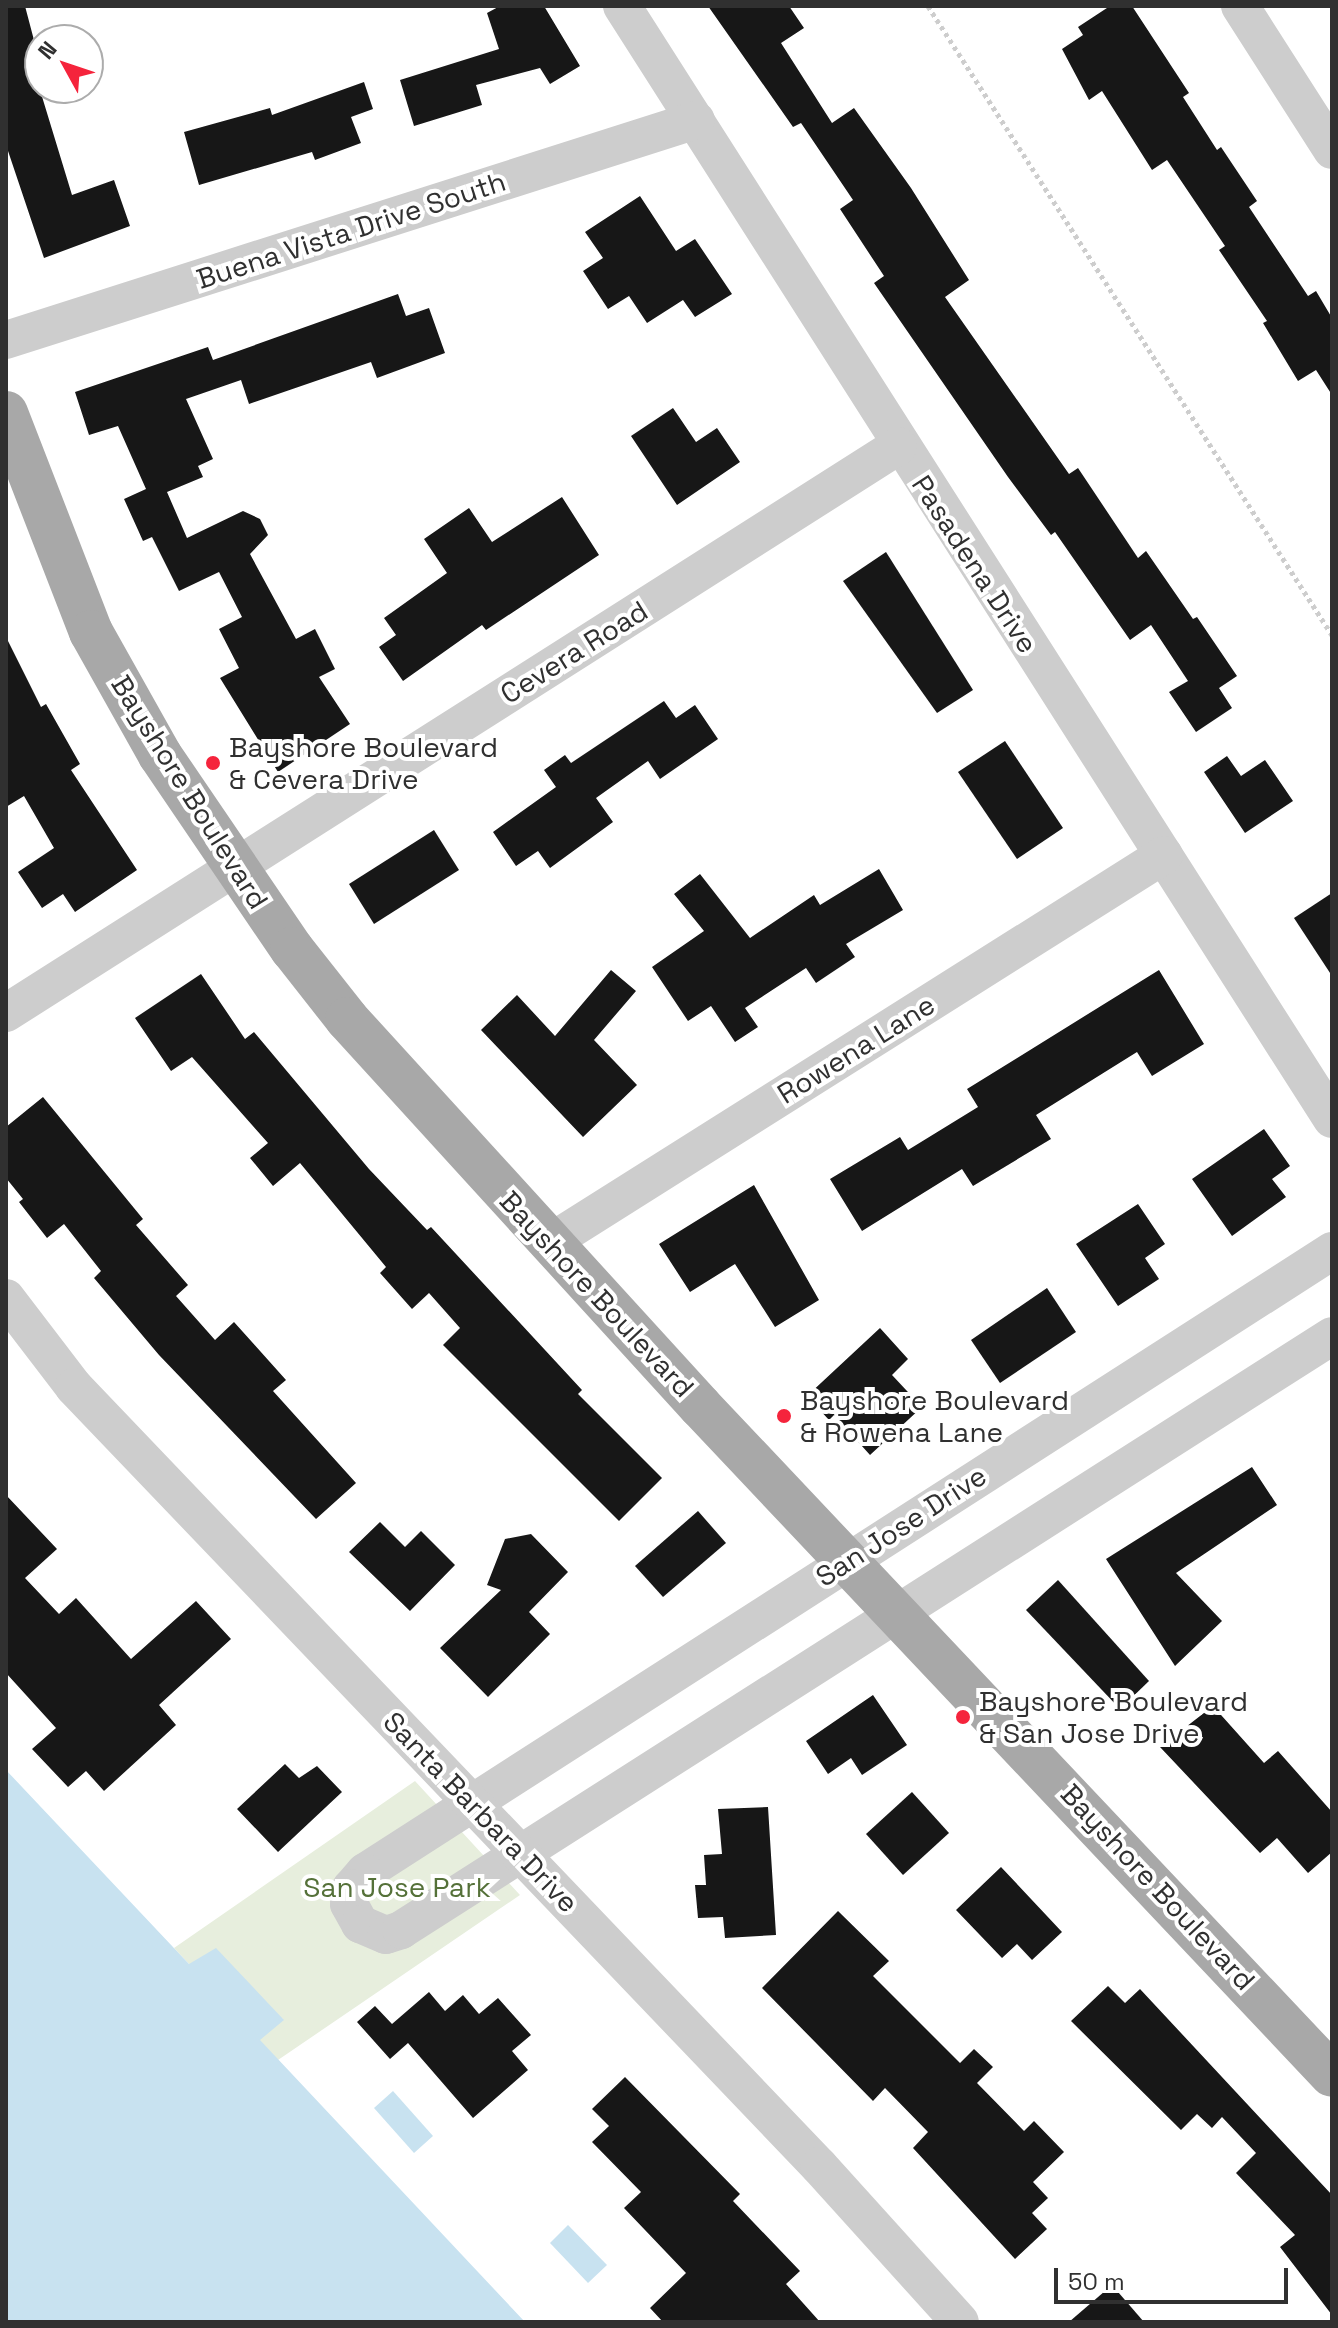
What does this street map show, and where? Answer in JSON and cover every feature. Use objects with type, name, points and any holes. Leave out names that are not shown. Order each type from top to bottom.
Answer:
[{"type":"main road","name":"Bayshore Boulevard","points":[[6,413],[91,632],[160,755],[235,868],[347,1019],[549,1243],[849,1558],[1332,2075]]},
{"type":"street","name":"Pasadena Drive","points":[[622,6],[898,446],[1332,1119]]},
{"type":"street","points":[[1240,6],[1332,150]]},
{"type":"street","name":"Buena Vista Drive South","points":[[6,340],[696,120]]},
{"type":"street","name":"Cevera Road","points":[[6,1013],[898,446]]},
{"type":"street","name":"Rowena Lane","points":[[549,1243],[1164,855]]},
{"type":"street","name":"San Jose Drive","points":[[521,1854],[401,1930],[386,1935],[360,1924],[349,1904],[351,1888],[365,1872],[849,1558],[1332,1251]]},
{"type":"street","name":"Santa Barbara Drive","points":[[6,1298],[74,1387],[521,1854],[960,2322]]},
{"type":"street","points":[[521,1854],[1332,1336]]},
{"type":"path","points":[[928,6],[1332,635]]},
{"type":"green space","name":"San Jose Park","points":[[415,1781],[520,1895],[278,2060],[259,2040],[283,2019],[189,1964],[174,1948]]},
{"type":"water","points":[[6,1770],[189,1964],[216,1948],[284,2020],[260,2040],[525,2322],[6,2322]]},
{"type":"water","points":[[393,2091],[433,2136],[414,2153],[374,2108]]},
{"type":"water","points":[[568,2225],[607,2265],[588,2283],[550,2243]]},
{"type":"building","points":[[6,6],[25,6],[30,24],[24,24],[24,104],[44,104],[72,195],[114,180],[130,226],[44,258],[6,145]]},
{"type":"building","points":[[500,6],[544,6],[580,66],[550,84],[540,68],[476,85],[482,105],[414,126],[400,80],[499,49],[487,13]]},
{"type":"building","points":[[708,6],[789,6],[804,28],[781,43],[832,123],[854,108],[911,188],[969,280],[945,297],[1069,474],[1078,468],[1138,558],[1146,551],[1193,619],[1197,617],[1237,676],[1219,688],[1232,708],[1196,732],[1169,692],[1188,681],[1151,625],[1130,640],[1055,532],[1051,535],[1008,477],[874,283],[884,276],[840,209],[853,200],[801,123],[793,127]]},
{"type":"building","points":[[1110,6],[1132,6],[1189,93],[1183,97],[1217,150],[1221,147],[1257,201],[1249,207],[1308,296],[1316,291],[1332,318],[1332,395],[1316,370],[1298,381],[1263,323],[1267,321],[1219,250],[1225,246],[1167,160],[1152,170],[1102,91],[1089,100],[1062,49],[1083,35],[1078,27]]},
{"type":"building","points":[[364,82],[373,109],[351,117],[361,143],[315,160],[312,152],[199,185],[184,132],[270,108],[272,115]]},
{"type":"building","points":[[640,196],[676,251],[695,239],[732,294],[695,317],[683,300],[647,323],[629,296],[608,309],[583,271],[603,258],[585,232]]},
{"type":"building","points":[[398,294],[406,316],[429,308],[445,353],[377,378],[371,362],[249,404],[241,380],[186,399],[213,459],[198,466],[203,477],[167,492],[187,538],[243,511],[260,519],[268,535],[250,554],[296,639],[315,629],[335,669],[319,677],[350,724],[278,772],[220,678],[239,668],[219,629],[242,617],[219,572],[179,591],[152,537],[143,541],[124,499],[146,489],[118,426],[89,435],[75,392],[208,347],[213,360]]},
{"type":"building","points":[[673,408],[696,442],[717,428],[740,462],[677,505],[631,436]]},
{"type":"building","points":[[562,497],[599,555],[486,630],[482,625],[403,681],[379,647],[396,635],[384,618],[447,573],[424,539],[469,508],[492,542]]},
{"type":"building","points":[[886,552],[973,690],[937,713],[843,581]]},
{"type":"building","points":[[6,637],[41,707],[46,704],[80,764],[71,770],[137,870],[75,912],[63,894],[42,908],[18,872],[54,848],[24,796],[6,807]]},
{"type":"building","points":[[664,701],[676,718],[695,705],[718,739],[660,779],[648,761],[596,798],[613,822],[550,868],[538,851],[516,866],[493,832],[556,787],[544,770],[565,755],[571,763]]},
{"type":"building","points":[[1005,741],[1063,828],[1017,859],[958,772]]},
{"type":"building","points":[[1227,756],[1241,776],[1265,760],[1293,801],[1245,833],[1204,772]]},
{"type":"building","points":[[434,830],[459,870],[374,924],[349,884]]},
{"type":"building","points":[[879,869],[903,910],[846,944],[855,957],[816,983],[806,968],[745,1008],[758,1027],[735,1042],[711,1006],[688,1021],[652,967],[704,931],[674,894],[700,874],[750,938],[814,895],[820,905]]},
{"type":"building","points":[[1332,893],[1332,976],[1294,918]]},
{"type":"building","points":[[611,970],[636,991],[594,1040],[637,1085],[583,1137],[481,1030],[517,995],[555,1036]]},
{"type":"building","points":[[1159,970],[1204,1044],[1152,1076],[1137,1052],[1036,1115],[1051,1139],[973,1186],[962,1169],[862,1231],[830,1179],[900,1137],[908,1150],[978,1107],[967,1089]]},
{"type":"building","points":[[201,974],[245,1039],[254,1032],[369,1169],[427,1230],[431,1227],[582,1390],[578,1394],[662,1478],[619,1521],[443,1345],[460,1328],[429,1293],[412,1309],[380,1273],[386,1267],[300,1163],[273,1186],[250,1158],[268,1143],[192,1057],[171,1071],[135,1018]]},
{"type":"building","points":[[43,1097],[143,1219],[136,1225],[188,1285],[176,1296],[215,1340],[234,1322],[286,1380],[273,1391],[356,1483],[316,1519],[159,1355],[94,1278],[101,1271],[64,1224],[47,1238],[19,1202],[23,1199],[6,1178],[6,1127]]},
{"type":"building","points":[[1264,1129],[1290,1166],[1272,1179],[1286,1197],[1232,1236],[1192,1179]]},
{"type":"building","points":[[754,1185],[819,1300],[775,1327],[735,1264],[690,1292],[659,1244]]},
{"type":"building","points":[[1138,1204],[1165,1244],[1145,1258],[1159,1279],[1118,1306],[1076,1244]]},
{"type":"building","points":[[1047,1288],[1076,1332],[1000,1383],[971,1340]]},
{"type":"building","points":[[880,1328],[908,1359],[892,1375],[922,1407],[870,1455],[834,1415],[829,1420],[807,1396]]},
{"type":"building","points":[[1252,1467],[1277,1505],[1176,1573],[1222,1621],[1175,1666],[1106,1559]]},
{"type":"building","points":[[6,1495],[57,1549],[25,1578],[59,1614],[76,1598],[131,1659],[196,1601],[231,1639],[159,1705],[176,1725],[104,1791],[86,1771],[68,1787],[32,1749],[56,1728],[6,1673]]},
{"type":"building","points":[[698,1511],[726,1543],[663,1597],[635,1566]]},
{"type":"building","points":[[380,1522],[405,1547],[421,1531],[455,1565],[410,1611],[349,1552]]},
{"type":"building","points":[[531,1534],[568,1572],[529,1612],[550,1634],[488,1697],[440,1648],[501,1590],[487,1585],[505,1539]]},
{"type":"building","points":[[1058,1580],[1149,1681],[1120,1709],[1026,1610]]},
{"type":"building","points":[[873,1695],[907,1745],[862,1775],[851,1758],[828,1774],[806,1741]]},
{"type":"building","points":[[1213,1706],[1264,1763],[1278,1751],[1332,1812],[1332,1852],[1308,1873],[1277,1838],[1260,1853],[1160,1747]]},
{"type":"building","points":[[285,1764],[299,1778],[317,1766],[342,1792],[278,1852],[237,1809]]},
{"type":"building","points":[[912,1792],[949,1833],[903,1875],[866,1834]]},
{"type":"building","points":[[768,1807],[776,1935],[725,1938],[723,1917],[698,1918],[695,1885],[706,1885],[704,1855],[722,1854],[718,1809]]},
{"type":"building","points":[[1001,1867],[1062,1932],[1032,1960],[1017,1944],[1002,1958],[956,1910]]},
{"type":"building","points":[[838,1911],[889,1961],[873,1976],[960,2063],[974,2049],[993,2067],[977,2083],[1024,2131],[1034,2121],[1064,2152],[1033,2182],[1048,2198],[1032,2213],[1047,2229],[1015,2259],[913,2148],[928,2132],[885,2088],[873,2101],[762,1988]]},
{"type":"building","points":[[1108,1986],[1125,2003],[1140,1989],[1332,2195],[1332,2315],[1280,2247],[1295,2235],[1236,2173],[1256,2153],[1222,2117],[1212,2128],[1197,2114],[1181,2130],[1071,2021]]},
{"type":"building","points":[[429,1992],[445,2011],[463,1995],[479,2014],[498,1998],[531,2035],[512,2051],[528,2070],[473,2118],[408,2043],[390,2059],[357,2022],[375,2006],[392,2024]]},
{"type":"building","points":[[625,2077],[740,2194],[733,2201],[800,2271],[786,2284],[820,2322],[663,2322],[650,2308],[686,2273],[624,2208],[641,2192],[592,2142],[609,2126],[592,2109]]},
{"type":"building","points":[[1112,2285],[1144,2322],[1069,2322]]},
{"type":"place","name":"Bayshore Boulevard & Cevera Drive","points":[[213,763]]},
{"type":"place","name":"Bayshore Boulevard & Rowena Lane","points":[[784,1416]]},
{"type":"place","name":"Bayshore Boulevard & San Jose Drive","points":[[963,1717]]}]
